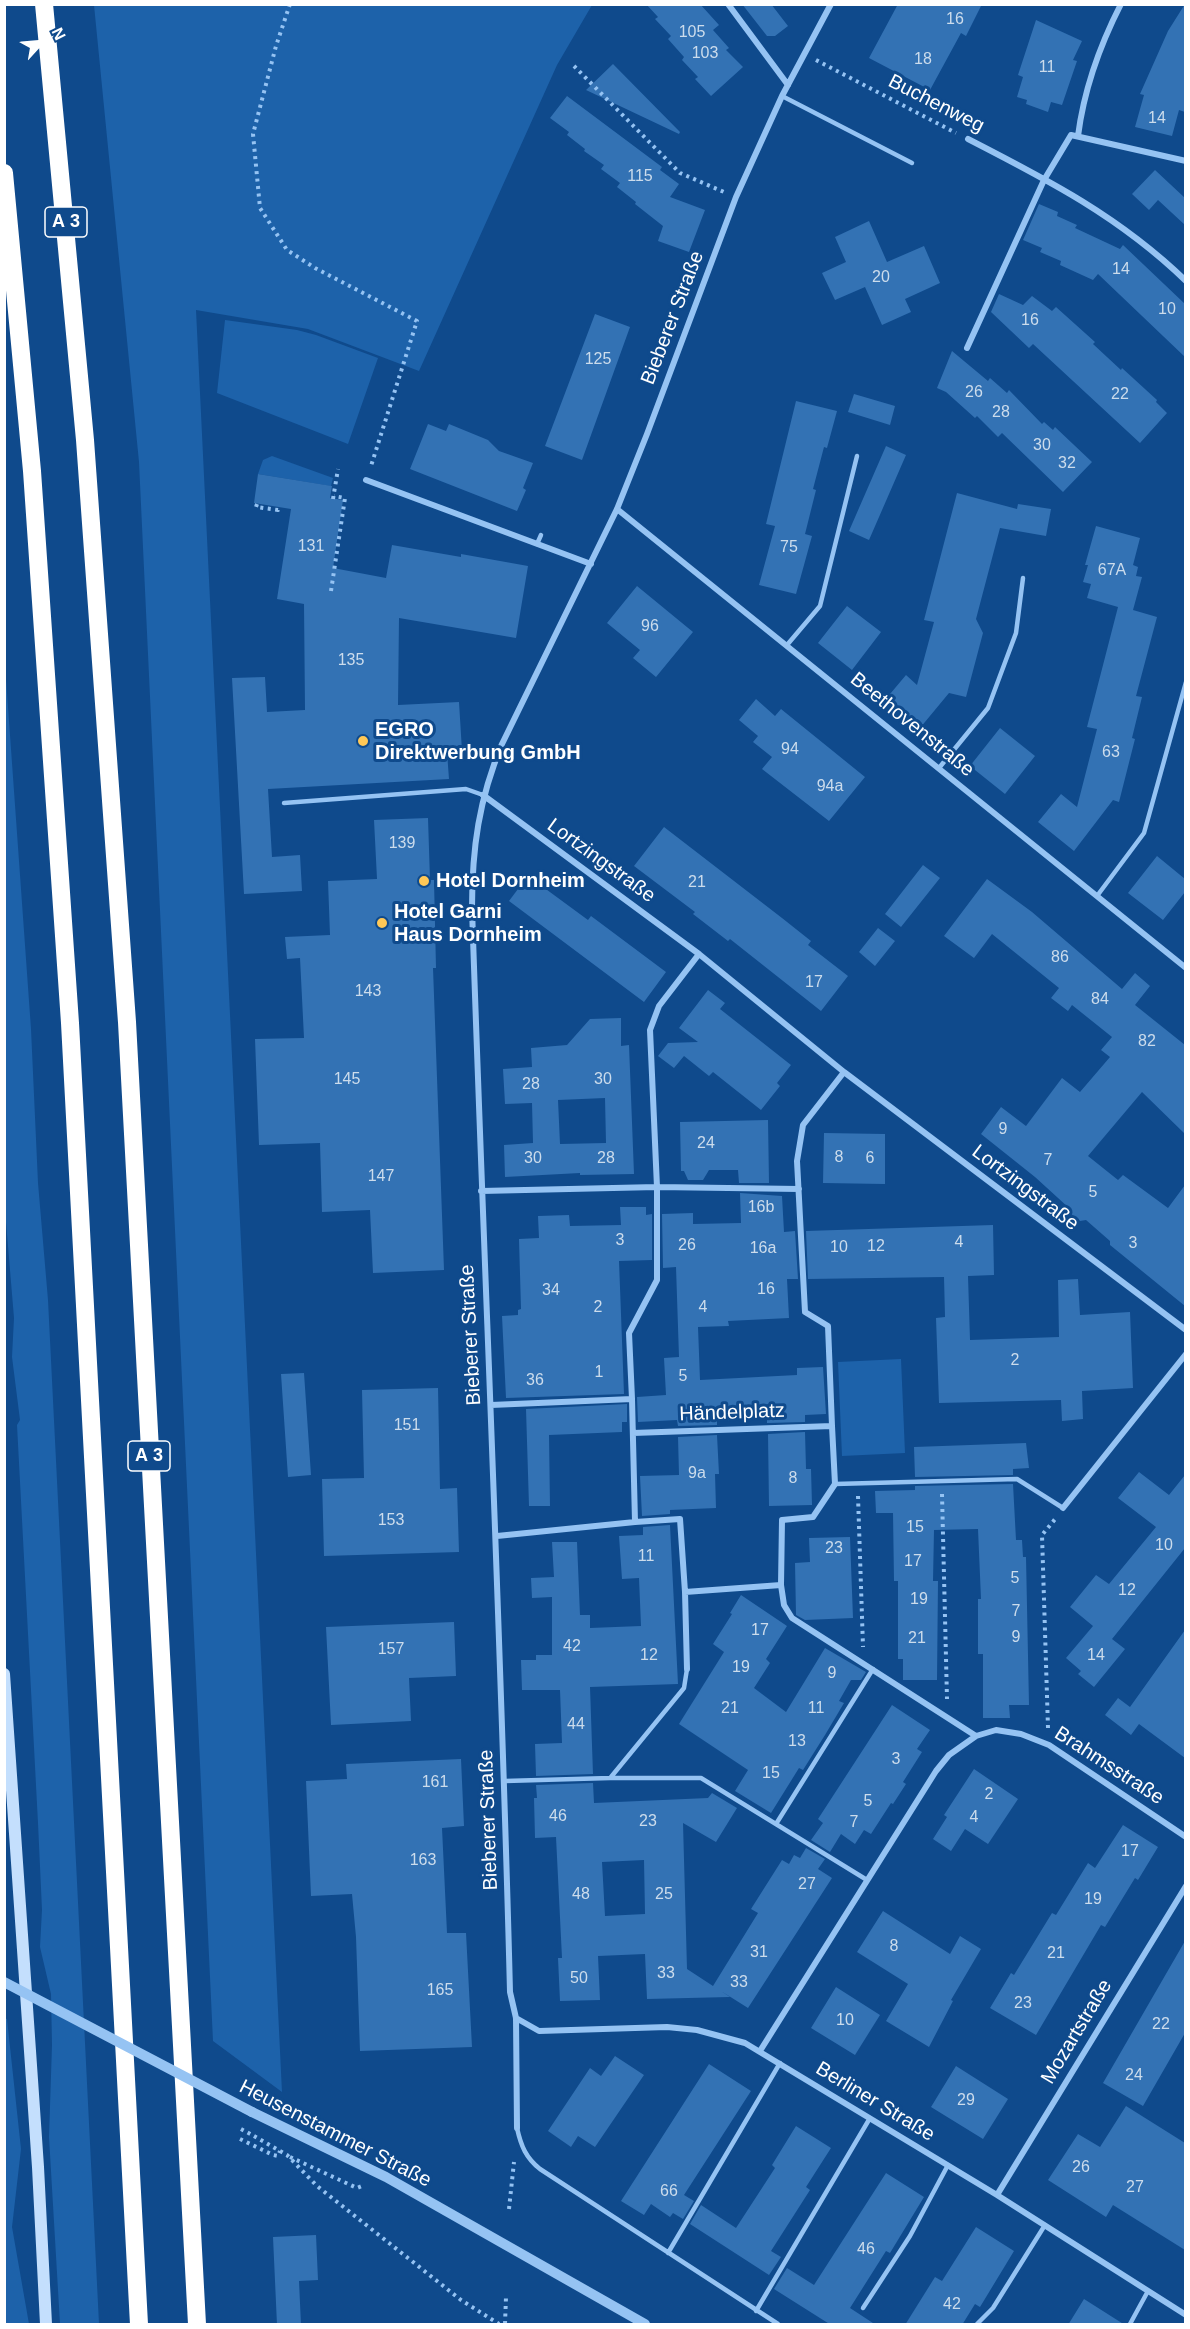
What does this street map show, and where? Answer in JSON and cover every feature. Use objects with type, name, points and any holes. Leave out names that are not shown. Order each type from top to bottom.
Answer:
[{"type":"highway","name":"A 3","points":[[44,4],[56,111],[85,440],[126,1010],[197,2325]]},
{"type":"highway","points":[[4,173],[32,471],[70,1023],[139,2325]]},
{"type":"main road","points":[[4,1674],[38,2167],[46,2325]]},
{"type":"street","points":[[728,4],[788,85]]},
{"type":"street","name":"Bieberer Straße","points":[[517,2128],[516,2018],[510,1992],[497,1536],[481,1191],[472,866],[483,795],[502,744],[617,508],[735,197],[782,96],[831,4]]},
{"type":"street","points":[[1078,136],[1081,107],[1088,80],[1121,4]]},
{"type":"street","points":[[967,348],[1044,180],[1071,135],[1185,161]]},
{"type":"street","name":"Buchenweg","points":[[968,139],[1062,188],[1100,211],[1156,254],[1185,281]]},
{"type":"street","points":[[366,480],[591,564]]},
{"type":"street","name":"Beethovenstraße","points":[[617,508],[1185,968]]},
{"type":"street","name":"Lortzingstraße","points":[[483,795],[699,954],[844,1072],[1185,1330]]},
{"type":"street","points":[[635,1522],[629,1333],[657,1280],[657,1187],[650,1030],[659,1006],[699,954]]},
{"type":"street","points":[[844,1072],[803,1125],[797,1161],[805,1312],[828,1326],[835,1484],[813,1517],[782,1520],[781,1585],[784,1605],[792,1618],[976,1736]]},
{"type":"street","points":[[481,1191],[657,1187],[799,1189]]},
{"type":"street","points":[[1063,1508],[1185,1354]]},
{"type":"street","points":[[491,1405],[632,1399]]},
{"type":"street","name":"Händelplatz","points":[[633,1433],[832,1426]]},
{"type":"street","points":[[497,1536],[681,1519],[687,1669]]},
{"type":"street","points":[[685,1592],[781,1585]]},
{"type":"street","name":"Brahmsstraße","points":[[760,2051],[936,1771],[950,1755],[976,1736],[996,1730],[1021,1734],[1049,1745],[1185,1837]]},
{"type":"street","name":"Mozartstraße","points":[[997,2194],[1185,1886]]},
{"type":"street","name":"Heusenstammer Straße","points":[[4,1982],[252,2112],[386,2177],[645,2325]]},
{"type":"street","name":"Berliner Straße","points":[[516,2018],[540,2031],[667,2027],[697,2030],[722,2035],[760,2051],[997,2194],[1185,2315]]},
{"type":"lane","points":[[782,96],[912,163]]},
{"type":"lane","points":[[787,645],[820,606],[857,456]]},
{"type":"lane","points":[[537,544],[541,534]]},
{"type":"lane","points":[[939,768],[988,708],[1016,633],[1023,578]]},
{"type":"lane","points":[[1097,896],[1144,833],[1185,682]]},
{"type":"lane","points":[[284,803],[466,789],[483,795]]},
{"type":"lane","points":[[835,1484],[1017,1479],[1063,1508]]},
{"type":"lane","points":[[610,1778],[684,1688],[687,1669]]},
{"type":"lane","points":[[776,1824],[873,1669]]},
{"type":"lane","points":[[505,1781],[701,1778],[867,1880]]},
{"type":"lane","points":[[668,2253],[780,2063]]},
{"type":"lane","points":[[756,2311],[870,2118]]},
{"type":"lane","points":[[517,2128],[521,2146],[530,2161],[778,2325]]},
{"type":"lane","points":[[863,2308],[910,2236],[948,2165]]},
{"type":"lane","points":[[977,2325],[993,2308],[1045,2225]]},
{"type":"lane","points":[[1130,2325],[1148,2291]]},
{"type":"path","points":[[290,4],[276,46],[253,134],[260,208],[287,250],[315,268],[417,321],[366,480]]},
{"type":"path","name":"Buchenweg","points":[[813,59],[968,139]]},
{"type":"path","points":[[574,66],[680,173],[735,197]]},
{"type":"path","points":[[331,591],[345,498],[333,497],[338,470]]},
{"type":"path","points":[[257,504],[256,507],[278,510],[279,507]]},
{"type":"path","points":[[942,1481],[948,1719]]},
{"type":"path","points":[[858,1483],[864,1663]]},
{"type":"path","points":[[1049,1745],[1042,1535],[1063,1508]]},
{"type":"path","points":[[509,2210],[517,2128]]},
{"type":"path","points":[[254,2136],[287,2155],[317,2186],[461,2300],[499,2325]]},
{"type":"path","points":[[240,2139],[273,2156],[278,2156],[280,2151]]},
{"type":"path","points":[[505,2325],[506,2297]]},
{"type":"shaded area","points":[[94,5],[592,5],[557,65],[419,371],[308,329],[196,310],[282,2092],[213,2041],[139,462]]},
{"type":"shaded area","points":[[225,320],[297,330],[378,358],[348,444],[217,393]]},
{"type":"shaded area","points":[[272,456],[333,478],[331,486],[258,474],[263,460]]},
{"type":"shaded area","points":[[4,651],[31,1029],[38,1183],[48,1300],[99,2324],[60,2324],[49,2137],[51,1994],[40,1947],[42,1910],[17,1425],[20,1420],[12,1357],[14,1318],[4,1198]]},
{"type":"shaded area","points":[[901,1359],[905,1453],[842,1456],[838,1362]]},
{"type":"shaded area","points":[[4,2018],[7,2019],[21,2149],[12,2227],[29,2324],[5,2324]]},
{"type":"building","points":[[646,4],[700,4],[719,25],[713,30],[729,48],[726,50],[743,67],[711,96],[695,79],[698,77],[682,60],[684,57],[668,39],[671,36],[655,19],[658,17]]},
{"type":"building","points":[[742,4],[771,4],[788,26],[775,36],[767,36]]},
{"type":"building","points":[[898,4],[982,4],[966,36],[961,33],[930,90],[869,58]]},
{"type":"building","points":[[1185,4],[1185,112],[1179,110],[1172,136],[1135,127],[1144,95],[1140,94],[1168,31]]},
{"type":"building","points":[[1036,20],[1082,41],[1073,60],[1077,61],[1062,105],[1051,102],[1048,112],[1026,104],[1027,100],[1017,97],[1023,77],[1018,75]]},
{"type":"building","points":[[613,64],[680,132],[679,134],[586,90]]},
{"type":"building","points":[[567,96],[662,167],[660,170],[679,184],[670,197],[705,210],[689,252],[658,241],[663,226],[617,187],[620,183],[601,169],[604,165],[584,151],[585,149],[567,135],[569,132],[550,118]]},
{"type":"building","points":[[1155,170],[1185,198],[1185,225],[1158,200],[1149,210],[1132,194]]},
{"type":"building","points":[[1039,204],[1058,212],[1057,216],[1077,225],[1075,228],[1120,249],[1123,245],[1185,304],[1185,357],[1098,274],[1093,280],[1060,265],[1061,261],[1040,252],[1042,248],[1023,240]]},
{"type":"building","points":[[869,221],[887,262],[924,246],[940,283],[905,299],[911,312],[882,325],[865,287],[835,300],[822,273],[846,262],[835,237]]},
{"type":"building","points":[[999,294],[1023,305],[1032,296],[1052,311],[1056,307],[1095,342],[1093,344],[1121,370],[1122,368],[1157,400],[1156,402],[1167,413],[1140,443],[1033,344],[1029,348],[991,312]]},
{"type":"building","points":[[595,314],[630,327],[582,460],[545,446]]},
{"type":"building","points":[[952,351],[988,381],[990,378],[1007,393],[1009,390],[1042,424],[1044,422],[1053,430],[1055,427],[1092,462],[1063,492],[1002,433],[998,437],[977,416],[975,418],[946,392],[937,388]]},
{"type":"building","points":[[854,394],[895,406],[890,425],[848,412]]},
{"type":"building","points":[[796,401],[837,411],[827,448],[824,447],[813,489],[816,490],[805,534],[812,536],[796,594],[759,585],[775,526],[766,524]]},
{"type":"building","points":[[428,424],[446,431],[449,424],[488,440],[499,451],[533,463],[523,488],[526,490],[517,511],[410,469]]},
{"type":"building","points":[[886,446],[906,455],[869,540],[849,531]]},
{"type":"building","points":[[258,474],[332,486],[330,498],[343,500],[333,568],[386,578],[392,545],[528,566],[516,638],[399,618],[398,705],[459,702],[462,751],[447,752],[449,779],[268,789],[272,857],[300,855],[302,891],[244,894],[232,678],[265,677],[267,712],[305,710],[304,604],[277,599],[291,509],[254,503]]},
{"type":"building","points":[[957,493],[1017,509],[1018,504],[1051,509],[1046,536],[1000,528],[976,619],[983,633],[966,697],[949,693],[920,728],[885,700],[906,675],[917,685],[934,622],[924,620]]},
{"type":"building","points":[[1096,526],[1140,538],[1133,565],[1138,567],[1136,576],[1142,577],[1133,610],[1157,617],[1136,696],[1142,697],[1132,738],[1135,739],[1119,802],[1113,800],[1074,851],[1038,822],[1061,794],[1077,807],[1097,729],[1087,727],[1118,607],[1087,598],[1091,584],[1083,582],[1088,565],[1085,565]]},
{"type":"building","points":[[637,586],[693,632],[656,677],[633,658],[640,650],[607,623]]},
{"type":"building","points":[[847,606],[881,632],[852,670],[818,643]]},
{"type":"building","points":[[756,699],[775,716],[781,709],[865,777],[829,821],[762,769],[772,757],[753,742],[758,736],[739,720]]},
{"type":"building","points":[[1000,728],[1035,756],[1005,794],[970,766]]},
{"type":"building","points":[[428,818],[430,880],[434,880],[436,968],[433,968],[444,1270],[373,1273],[370,1210],[322,1212],[320,1143],[259,1145],[255,1039],[304,1038],[300,958],[287,959],[285,937],[330,935],[328,881],[377,879],[374,820]]},
{"type":"building","points":[[664,827],[811,941],[808,945],[848,976],[821,1011],[634,866]]},
{"type":"building","points":[[1157,856],[1185,879],[1185,892],[1163,920],[1128,893]]},
{"type":"building","points":[[923,865],[940,878],[901,927],[885,914]]},
{"type":"building","points":[[987,879],[1032,912],[1122,989],[1135,973],[1150,986],[1135,1005],[1185,1045],[1185,1134],[1142,1092],[1088,1156],[1118,1180],[1123,1175],[1168,1208],[1185,1185],[1185,1306],[1110,1245],[1110,1241],[1086,1220],[1080,1221],[1070,1213],[1069,1208],[1035,1177],[981,1134],[1001,1107],[1026,1126],[1062,1078],[1080,1092],[1110,1057],[1101,1050],[1112,1037],[1072,1005],[1068,1011],[1051,998],[1059,988],[992,934],[974,958],[944,936]]},
{"type":"building","points":[[524,881],[536,889],[539,884],[588,920],[591,916],[666,972],[644,1002],[509,901]]},
{"type":"building","points":[[878,928],[895,941],[875,966],[859,952]]},
{"type":"building","points":[[708,990],[725,1003],[720,1009],[791,1065],[777,1083],[780,1086],[761,1110],[713,1072],[709,1076],[684,1056],[674,1068],[658,1056],[668,1043],[698,1042],[679,1028]]},
{"type":"building","points":[[621,1018],[621,1046],[629,1045],[634,1174],[580,1175],[580,1173],[505,1177],[504,1145],[533,1143],[532,1103],[505,1104],[503,1069],[532,1067],[531,1048],[567,1045],[590,1019]],"holes":[[[605,1098],[606,1143],[560,1144],[558,1100]]]},
{"type":"building","points":[[768,1120],[769,1183],[739,1183],[738,1170],[709,1170],[703,1180],[688,1180],[684,1171],[681,1171],[680,1122]]},
{"type":"building","points":[[824,1133],[885,1134],[885,1184],[823,1183]]},
{"type":"building","points":[[740,1193],[782,1196],[784,1232],[795,1231],[798,1279],[787,1279],[789,1318],[728,1321],[729,1326],[698,1327],[700,1380],[797,1375],[797,1368],[823,1367],[826,1414],[805,1415],[805,1422],[767,1423],[767,1418],[717,1421],[717,1425],[678,1426],[677,1420],[638,1422],[637,1397],[666,1395],[664,1358],[679,1357],[676,1267],[663,1268],[662,1214],[693,1213],[693,1224],[741,1223]]},
{"type":"building","points":[[620,1207],[646,1207],[646,1215],[652,1214],[652,1260],[619,1261],[624,1394],[506,1398],[502,1316],[518,1315],[518,1310],[521,1309],[519,1239],[539,1238],[538,1216],[569,1215],[570,1226],[621,1225]]},
{"type":"building","points":[[993,1225],[994,1275],[968,1276],[970,1340],[1059,1337],[1058,1280],[1078,1279],[1080,1315],[1130,1312],[1133,1388],[1082,1391],[1083,1419],[1062,1421],[1061,1400],[939,1403],[936,1318],[945,1317],[944,1277],[808,1279],[806,1231]]},
{"type":"building","points":[[304,1373],[311,1475],[288,1477],[281,1374]]},
{"type":"building","points":[[438,1388],[440,1489],[457,1488],[459,1552],[324,1556],[322,1479],[364,1478],[362,1390]]},
{"type":"building","points":[[627,1404],[627,1422],[622,1422],[622,1432],[549,1435],[550,1506],[529,1506],[526,1409]]},
{"type":"building","points":[[805,1432],[806,1469],[811,1469],[812,1505],[769,1506],[768,1434]]},
{"type":"building","points":[[717,1435],[719,1474],[715,1474],[716,1508],[670,1510],[670,1514],[642,1516],[640,1476],[679,1475],[678,1437]]},
{"type":"building","points":[[1026,1443],[1029,1468],[1013,1469],[1013,1475],[915,1477],[914,1447]]},
{"type":"building","points":[[1139,1472],[1169,1495],[1185,1475],[1185,1548],[1112,1639],[1125,1649],[1094,1687],[1078,1674],[1081,1671],[1066,1658],[1093,1626],[1070,1607],[1096,1575],[1109,1584],[1156,1527],[1118,1498]]},
{"type":"building","points":[[1013,1484],[1016,1540],[1022,1540],[1023,1557],[1026,1557],[1029,1705],[1009,1705],[1010,1718],[983,1718],[983,1654],[978,1654],[978,1599],[981,1599],[978,1529],[934,1530],[933,1581],[938,1581],[937,1680],[903,1680],[903,1659],[898,1659],[898,1581],[894,1581],[893,1513],[876,1513],[875,1491],[915,1490],[915,1486]]},
{"type":"building","points":[[670,1525],[678,1684],[590,1687],[593,1774],[536,1776],[535,1744],[562,1743],[560,1690],[522,1690],[521,1660],[536,1660],[536,1655],[552,1655],[552,1597],[532,1598],[531,1578],[554,1577],[552,1542],[577,1542],[580,1615],[590,1615],[590,1628],[641,1626],[639,1578],[622,1579],[619,1536],[643,1535],[643,1527]]},
{"type":"building","points":[[850,1537],[853,1618],[805,1620],[796,1615],[795,1563],[810,1562],[809,1538]]},
{"type":"building","points":[[741,1595],[787,1626],[766,1659],[770,1663],[754,1688],[786,1712],[825,1648],[866,1672],[861,1680],[851,1680],[839,1701],[844,1703],[825,1735],[803,1770],[799,1768],[771,1813],[735,1791],[748,1770],[679,1724],[724,1652],[713,1644]]},
{"type":"building","points":[[454,1622],[456,1676],[409,1678],[411,1721],[331,1725],[326,1627]]},
{"type":"building","points":[[1185,1630],[1185,1758],[1139,1724],[1131,1735],[1105,1715],[1118,1698],[1130,1707]]},
{"type":"building","points":[[892,1705],[930,1730],[917,1749],[922,1752],[903,1782],[906,1784],[871,1834],[864,1830],[855,1844],[841,1834],[830,1852],[811,1840],[823,1823],[818,1819]]},
{"type":"building","points":[[461,1759],[464,1826],[442,1828],[447,1933],[466,1933],[472,2047],[360,2051],[356,1937],[352,1894],[311,1896],[306,1781],[347,1779],[346,1764]]},
{"type":"building","points":[[974,1769],[1018,1799],[988,1844],[965,1829],[951,1851],[933,1839],[947,1817],[944,1815]]},
{"type":"building","points":[[593,1783],[594,1803],[708,1798],[712,1793],[737,1808],[716,1842],[683,1823],[687,1969],[713,1986],[758,1913],[751,1909],[782,1860],[789,1864],[794,1855],[800,1858],[806,1848],[825,1859],[818,1869],[832,1878],[748,2008],[721,1991],[730,1997],[647,1999],[645,1954],[598,1956],[600,2000],[560,2001],[558,1958],[562,1958],[556,1837],[535,1838],[536,1785]],"holes":[[[644,1860],[645,1914],[605,1916],[602,1862]]]},
{"type":"building","points":[[1123,1825],[1158,1847],[1138,1880],[1135,1878],[1105,1927],[1101,1925],[1036,2035],[990,2008],[1011,1973],[1014,1975],[1052,1913],[1056,1915],[1088,1863],[1095,1868]]},
{"type":"building","points":[[883,1911],[950,1954],[960,1936],[981,1949],[951,2000],[953,2001],[929,2047],[886,2021],[908,1984],[857,1952]]},
{"type":"building","points":[[1185,1941],[1185,2033],[1143,2106],[1103,2083]]},
{"type":"building","points":[[836,1987],[880,2015],[855,2055],[811,2028]]},
{"type":"building","points":[[615,2056],[644,2075],[595,2147],[578,2136],[571,2147],[548,2131],[590,2068],[601,2076]]},
{"type":"building","points":[[709,2064],[751,2091],[684,2195],[694,2201],[683,2219],[673,2213],[670,2217],[651,2204],[644,2215],[621,2201]]},
{"type":"building","points":[[956,2066],[1008,2099],[983,2139],[931,2107]]},
{"type":"building","points":[[1126,2106],[1185,2143],[1185,2250],[1113,2205],[1106,2217],[1048,2180],[1078,2134],[1100,2147]]},
{"type":"building","points":[[796,2126],[831,2148],[806,2187],[810,2190],[771,2251],[781,2257],[769,2275],[690,2224],[701,2205],[736,2228],[775,2168],[772,2165]]},
{"type":"building","points":[[886,2173],[924,2197],[890,2253],[886,2251],[850,2308],[876,2325],[831,2325],[774,2289],[787,2268],[814,2285]]},
{"type":"building","points":[[976,2227],[1014,2251],[980,2307],[975,2304],[962,2325],[905,2325],[935,2277],[942,2281]]},
{"type":"building","points":[[316,2235],[318,2280],[299,2281],[301,2325],[277,2325],[273,2237]]},
{"type":"building","points":[[1084,2299],[1125,2325],[1068,2325]]},
{"type":"place","name":"EGRO Direktwerbung GmbH","points":[[363,741]]},
{"type":"place","name":"Hotel Dornheim","points":[[424,881]]},
{"type":"place","name":"Hotel Garni Haus Dornheim","points":[[382,923]]}]
